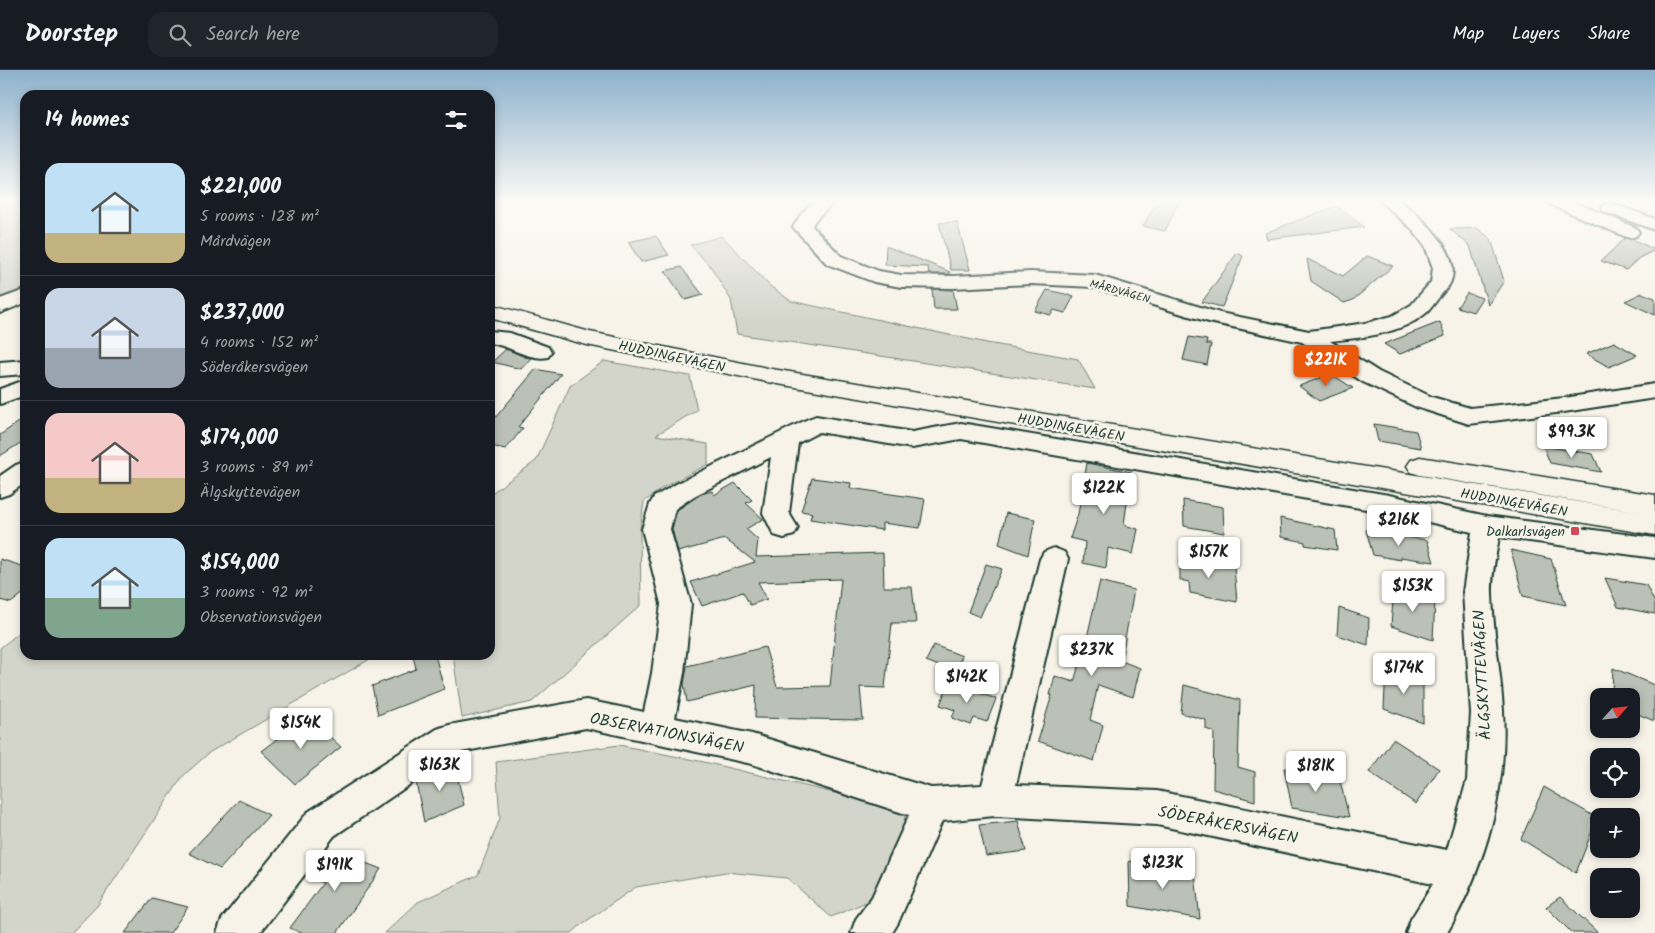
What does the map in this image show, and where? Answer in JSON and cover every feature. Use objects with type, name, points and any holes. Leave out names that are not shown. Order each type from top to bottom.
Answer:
[{"type":"main road","name":"HUDDINGEVÄGEN","points":[[495,295],[599,323],[768,360],[1655,505]]},
{"type":"main road","name":"HUDDINGEVÄGEN","points":[[495,312],[587,338],[772,376],[1655,525]]},
{"type":"street","name":"MÅRDVÄGEN","points":[[816,241],[834,260],[874,276],[910,281],[953,282],[1031,278],[1095,282],[1216,318],[1309,337],[1371,377],[1424,402],[1469,416],[1564,405],[1655,391]]},
{"type":"street","points":[[1309,337],[1348,332],[1398,321],[1422,309],[1442,279],[1442,266],[1438,248],[1432,241]]},
{"type":"street","points":[[0,307],[20,298]]},
{"type":"street","points":[[495,337],[502,338],[540,352]]},
{"type":"street","points":[[0,369],[20,367]]},
{"type":"street","points":[[0,397],[20,389]]},
{"type":"street","name":"HUDDINGEVÄGEN","points":[[786,439],[816,424],[912,440],[961,430],[1102,456],[1390,504],[1487,526],[1655,548]]},
{"type":"street","points":[[784,528],[776,513],[786,439]]},
{"type":"street","points":[[657,729],[668,673],[676,604],[656,529],[663,504],[685,490],[786,439]]},
{"type":"street","points":[[0,488],[20,474]]},
{"type":"street","name":"ÄLGSKYTTEVÄGEN","points":[[1425,933],[1449,893],[1458,871],[1467,846],[1484,780],[1486,713],[1477,592],[1487,526]]},
{"type":"street","points":[[995,800],[1054,559]]},
{"type":"street","name":"OBSERVATIONSVÄGEN","points":[[236,933],[321,824],[449,740],[586,714],[752,749],[931,805]]},
{"type":"street","name":"SÖDERÅKERSVÄGEN","points":[[931,805],[995,800],[1157,808],[1458,871]]},
{"type":"street","points":[[870,933],[885,910],[931,805]]},
{"type":"shaded area","points":[[0,241],[20,241],[20,298],[0,307]]},
{"type":"shaded area","points":[[703,241],[727,241],[770,286],[791,301],[987,343],[1078,359],[1095,389],[737,334],[731,300],[711,267],[690,245]]},
{"type":"shaded area","points":[[604,361],[690,376],[697,410],[656,435],[708,444],[708,464],[662,488],[644,502],[640,529],[641,605],[532,702],[462,718],[454,660],[495,660],[495,491],[536,461],[570,386]]},
{"type":"shaded area","points":[[20,632],[20,660],[368,660],[210,752],[183,776],[97,906],[71,933],[0,933],[0,648]]},
{"type":"shaded area","points":[[619,745],[704,762],[906,810],[901,838],[871,900],[831,917],[787,878],[726,872],[636,887],[572,933],[385,933],[418,902],[478,875],[500,818],[496,762]]},
{"type":"building","points":[[660,241],[669,255],[641,262],[628,242]]},
{"type":"building","points":[[944,241],[962,241],[970,270],[951,270]]},
{"type":"building","points":[[1464,241],[1492,241],[1504,281],[1488,305],[1470,246]]},
{"type":"building","points":[[1622,241],[1637,241],[1655,250],[1639,258],[1626,270],[1601,261]]},
{"type":"building","points":[[886,246],[950,272],[950,274],[929,274],[928,267],[885,265]]},
{"type":"building","points":[[1237,253],[1243,256],[1222,307],[1202,302]]},
{"type":"building","points":[[1367,256],[1393,266],[1353,300],[1344,303],[1311,281],[1307,259],[1343,276]]},
{"type":"building","points":[[681,267],[703,295],[685,300],[665,271]]},
{"type":"building","points":[[932,289],[953,290],[957,309],[934,309]]},
{"type":"building","points":[[1047,290],[1074,296],[1065,313],[1054,310],[1051,315],[1035,311]]},
{"type":"building","points":[[1467,293],[1482,298],[1473,312],[1457,307]]},
{"type":"building","points":[[1642,293],[1655,298],[1655,315],[1625,301]]},
{"type":"building","points":[[1440,322],[1445,336],[1400,354],[1384,344]]},
{"type":"building","points":[[1189,337],[1207,340],[1206,344],[1211,344],[1207,365],[1183,360]]},
{"type":"building","points":[[1614,342],[1637,355],[1609,367],[1586,354]]},
{"type":"building","points":[[506,349],[531,358],[521,369],[495,363],[495,359]]},
{"type":"building","points":[[536,369],[561,374],[518,427],[523,428],[506,449],[495,447],[495,418]]},
{"type":"building","points":[[1331,374],[1353,388],[1319,401],[1299,386]]},
{"type":"building","points":[[20,421],[20,443],[0,456],[0,435]]},
{"type":"building","points":[[1374,424],[1416,431],[1421,448],[1378,441]]},
{"type":"building","points":[[1543,446],[1593,454],[1601,472],[1550,463]]},
{"type":"building","points":[[1087,463],[1131,472],[1124,525],[1138,529],[1133,554],[1108,548],[1106,568],[1083,563],[1085,542],[1070,538],[1078,514]]},
{"type":"building","points":[[812,478],[851,483],[850,488],[925,499],[920,528],[882,523],[882,530],[810,519],[812,513],[801,511]]},
{"type":"building","points":[[735,483],[752,500],[746,503],[763,519],[746,529],[758,540],[756,557],[883,553],[884,587],[912,587],[916,623],[892,623],[885,688],[860,687],[863,720],[755,718],[756,685],[687,702],[684,684],[687,666],[765,647],[777,687],[830,686],[841,579],[758,582],[767,599],[750,605],[743,592],[702,606],[691,582],[755,562],[725,539],[678,552],[672,529],[677,510],[701,494],[712,491],[714,495]]},
{"type":"building","points":[[1183,500],[1223,507],[1224,533],[1184,526]]},
{"type":"building","points":[[1006,513],[1035,519],[1028,555],[999,544]]},
{"type":"building","points":[[1280,518],[1335,530],[1337,550],[1305,545],[1305,542],[1281,537]]},
{"type":"building","points":[[1366,530],[1427,540],[1434,562],[1400,557],[1401,560],[1373,555]]},
{"type":"building","points":[[1511,550],[1551,559],[1566,605],[1523,596]]},
{"type":"building","points":[[1180,557],[1234,567],[1237,602],[1190,593],[1189,582],[1180,580]]},
{"type":"building","points":[[0,559],[20,565],[20,596],[11,603],[0,600]]},
{"type":"building","points":[[986,564],[1002,569],[980,617],[968,612]]},
{"type":"building","points":[[1605,578],[1646,585],[1655,603],[1655,614],[1618,607]]},
{"type":"building","points":[[1100,581],[1134,590],[1121,661],[1140,668],[1133,697],[1098,685],[1090,720],[1103,725],[1094,761],[1038,741],[1052,695],[1050,695],[1055,676],[1074,682]]},
{"type":"building","points":[[1394,587],[1435,600],[1433,640],[1391,626]]},
{"type":"building","points":[[1339,608],[1369,618],[1368,645],[1337,635]]},
{"type":"building","points":[[934,645],[962,656],[955,672],[926,661]]},
{"type":"building","points":[[414,660],[436,660],[444,689],[378,715],[372,686],[416,669]]},
{"type":"building","points":[[1386,667],[1423,679],[1423,723],[1384,709]]},
{"type":"building","points":[[1613,668],[1654,685],[1654,721],[1640,715],[1640,688],[1612,688]]},
{"type":"building","points":[[949,682],[996,699],[987,722],[974,718],[971,725],[952,718],[955,710],[940,705]]},
{"type":"building","points":[[1184,685],[1240,700],[1238,767],[1255,772],[1255,801],[1213,789],[1214,732],[1206,729],[1206,720],[1181,713]]},
{"type":"building","points":[[307,716],[341,747],[295,784],[261,751]]},
{"type":"building","points":[[1393,739],[1439,769],[1416,804],[1369,772]]},
{"type":"building","points":[[453,758],[464,805],[424,822],[416,782]]},
{"type":"building","points":[[1284,768],[1339,777],[1349,817],[1292,808]]},
{"type":"building","points":[[1544,787],[1590,814],[1590,836],[1576,873],[1521,839]]},
{"type":"building","points":[[239,800],[269,815],[220,869],[189,853]]},
{"type":"building","points":[[1018,821],[1026,851],[986,856],[979,825]]},
{"type":"building","points":[[327,848],[381,869],[337,933],[301,933],[290,928],[323,883],[306,876]]},
{"type":"building","points":[[1129,861],[1195,874],[1200,919],[1130,906]]},
{"type":"building","points":[[1560,897],[1598,933],[1572,933],[1546,907]]},
{"type":"building","points":[[152,898],[188,907],[170,933],[125,933]]},
{"type":"place","name":"Dalkarlsvägen","points":[[1575,531]]}]
